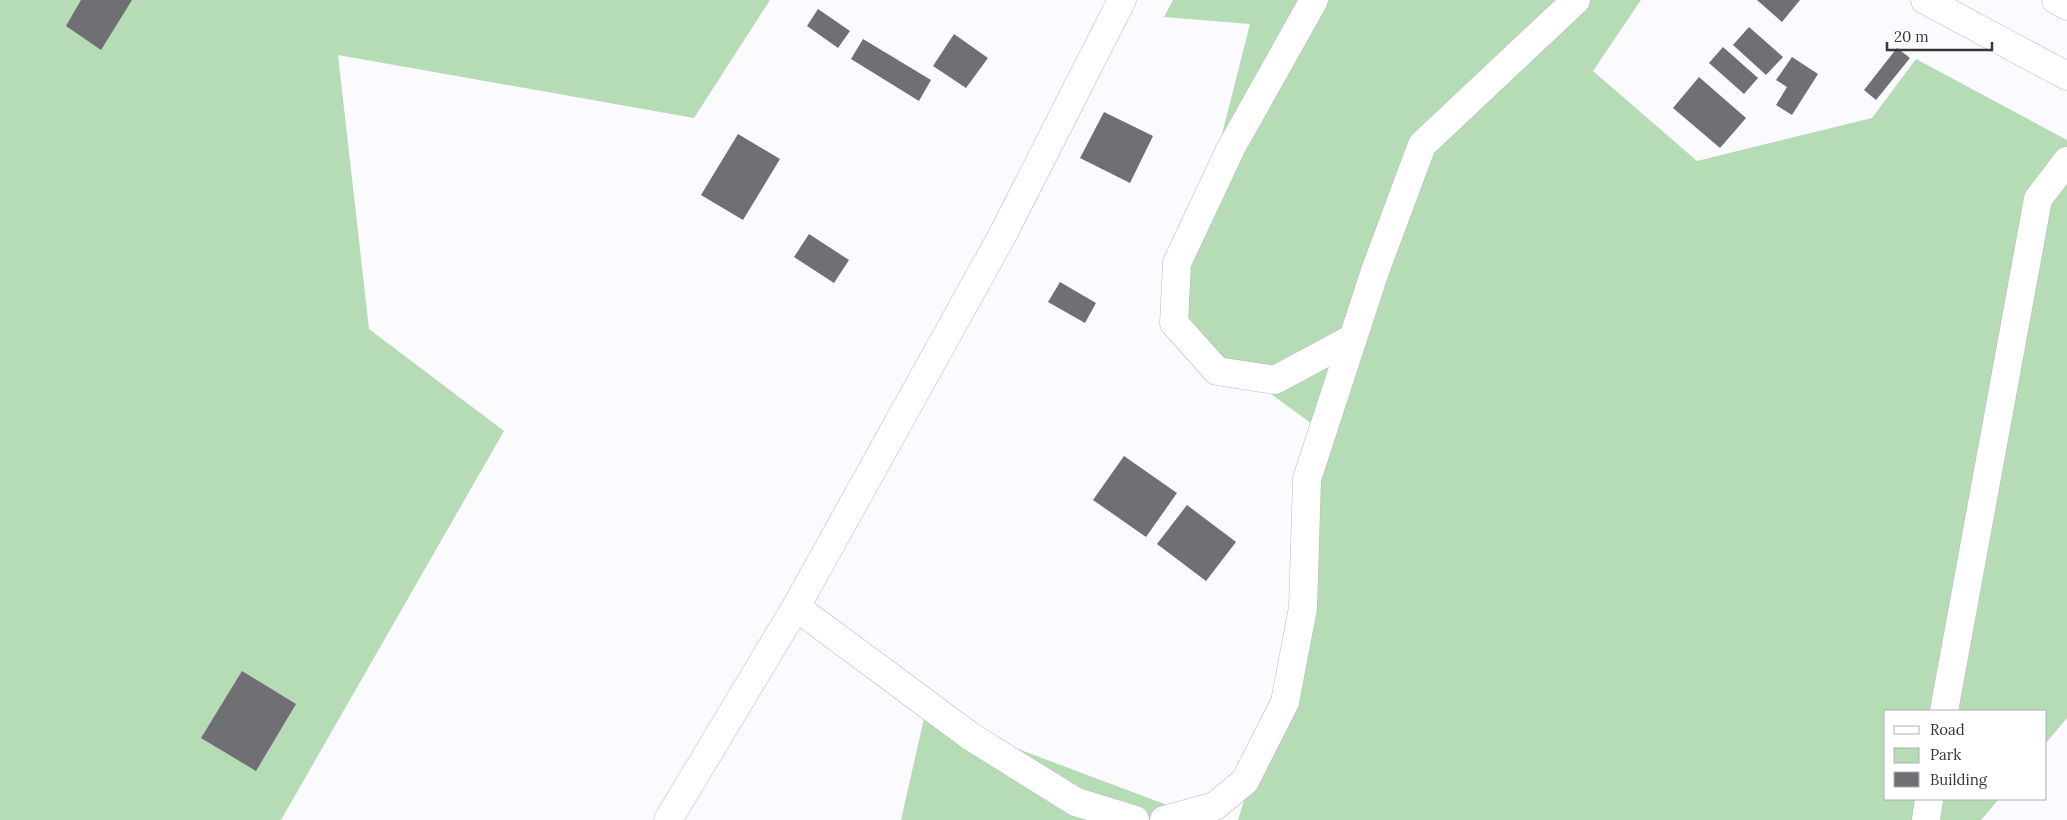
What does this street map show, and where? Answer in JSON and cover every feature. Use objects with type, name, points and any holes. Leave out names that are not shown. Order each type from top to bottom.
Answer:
[{"type":"main road","points":[[668,820],[796,607],[1002,236],[1122,0]]},
{"type":"main road","points":[[1314,0],[1231,148],[1177,263],[1174,323],[1217,371],[1275,380],[1353,338]]},
{"type":"main road","points":[[1164,820],[1215,806],[1245,781],[1285,702],[1303,608],[1307,479],[1375,271],[1422,145],[1576,0]]},
{"type":"main road","points":[[1925,0],[2067,76]]},
{"type":"main road","points":[[2056,0],[2067,6]]},
{"type":"main road","points":[[1944,710],[2038,199],[2067,161]]},
{"type":"main road","points":[[796,607],[987,746],[1076,802],[1135,820]]},
{"type":"main road","points":[[1926,820],[1929,800]]},
{"type":"green space","points":[[0,0],[770,0],[694,118],[338,55],[369,329],[504,431],[281,820],[0,820]]},
{"type":"green space","points":[[1173,0],[1641,0],[1593,71],[1697,161],[1872,118],[1916,59],[2067,140],[2067,718],[2047,742],[2047,710],[1884,710],[1884,800],[1998,800],[1981,820],[1238,820],[1303,608],[1323,432],[1174,323],[1250,24],[1164,17]]},
{"type":"green space","points":[[925,714],[1207,820],[901,820]]},
{"type":"building","points":[[81,0],[132,0],[101,50],[66,26]]},
{"type":"building","points":[[1757,0],[1800,0],[1782,22]]},
{"type":"building","points":[[818,9],[850,31],[838,48],[807,26]]},
{"type":"building","points":[[1749,27],[1783,57],[1766,75],[1733,45]]},
{"type":"building","points":[[954,34],[988,58],[966,88],[933,66]]},
{"type":"building","points":[[863,39],[931,80],[919,101],[851,59]]},
{"type":"building","points":[[1723,47],[1758,78],[1744,94],[1709,63]]},
{"type":"building","points":[[1897,48],[1910,58],[1876,100],[1864,90]]},
{"type":"building","points":[[1792,57],[1818,74],[1792,115],[1776,105],[1787,87],[1776,80]]},
{"type":"building","points":[[1699,77],[1746,118],[1720,148],[1673,108]]},
{"type":"building","points":[[1104,112],[1153,136],[1130,183],[1080,158]]},
{"type":"building","points":[[738,134],[780,159],[743,220],[701,195]]},
{"type":"building","points":[[809,234],[849,260],[834,283],[794,257]]},
{"type":"building","points":[[1060,282],[1096,303],[1085,323],[1048,302]]},
{"type":"building","points":[[1124,456],[1177,493],[1146,537],[1093,500]]},
{"type":"building","points":[[1187,505],[1236,542],[1206,581],[1157,544]]},
{"type":"building","points":[[242,671],[296,704],[256,771],[201,738]]}]
